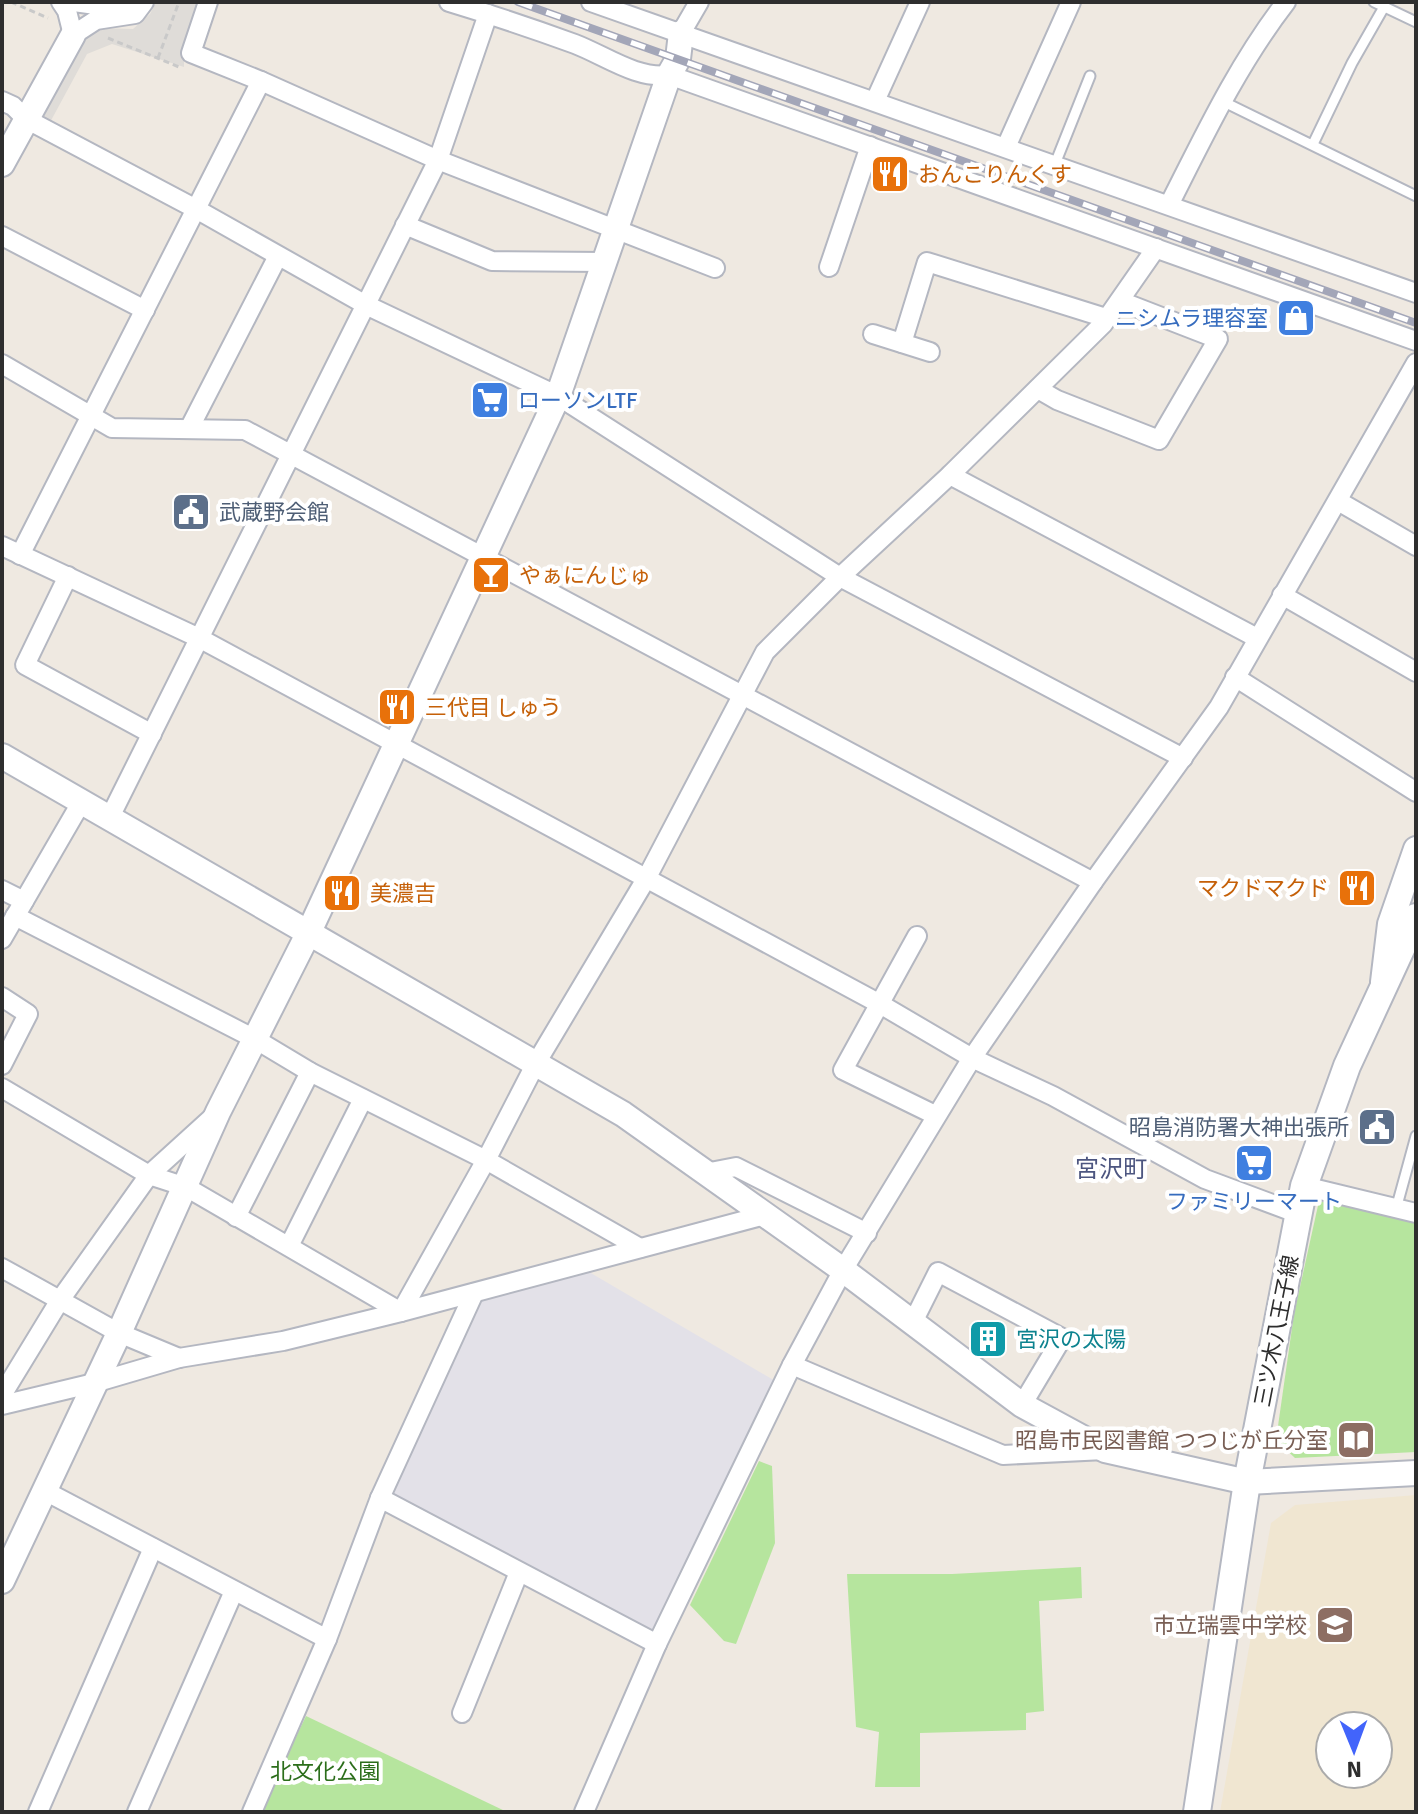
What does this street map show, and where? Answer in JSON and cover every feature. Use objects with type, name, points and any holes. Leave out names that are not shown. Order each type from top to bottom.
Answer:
[{"type":"main road","name":"三ツ木八王子線","points":[[1197,1812],[1247,1482],[1304,1186],[1347,1066],[1416,917]]},
{"type":"street","points":[[61,2],[67,11],[73,35]]},
{"type":"street","points":[[74,2],[127,9],[143,3]]},
{"type":"street","points":[[208,2],[191,53],[438,160],[715,268]]},
{"type":"street","points":[[449,2],[577,45],[639,73],[669,75],[1416,341]]},
{"type":"street","points":[[591,2],[1416,293]]},
{"type":"street","points":[[2,1581],[119,1333],[218,1112],[308,934],[558,396],[680,49],[681,33],[699,2]]},
{"type":"street","points":[[875,101],[920,2]]},
{"type":"street","points":[[1169,205],[1222,101],[1270,22],[1286,2]]},
{"type":"street","points":[[2,164],[73,35],[96,20],[135,14],[143,3]]},
{"type":"street","points":[[1006,147],[1066,3]]},
{"type":"street","points":[[110,817],[438,160],[488,14]]},
{"type":"street","points":[[20,555],[261,81]]},
{"type":"street","points":[[2,101],[13,106],[26,119],[196,209],[366,305],[558,396],[840,577],[1183,758]]},
{"type":"street","points":[[829,267],[870,146]]},
{"type":"street","points":[[405,225],[492,261],[606,262]]},
{"type":"street","points":[[2,236],[145,310]]},
{"type":"street","points":[[401,1312],[535,1065],[646,879],[765,652],[1038,389],[1106,318],[1156,248]]},
{"type":"street","points":[[189,429],[278,256]]},
{"type":"street","points":[[902,343],[927,262],[1106,318]]},
{"type":"street","points":[[1038,389],[1057,400],[1159,440],[1218,339],[1120,301]]},
{"type":"street","points":[[873,334],[930,352]]},
{"type":"street","points":[[584,1812],[657,1644],[792,1365],[843,1270],[972,1058],[1219,707],[1416,363]]},
{"type":"street","points":[[2,364],[112,428],[245,430],[1093,882]]},
{"type":"street","points":[[950,475],[1257,638]]},
{"type":"street","points":[[1338,501],[1416,546]]},
{"type":"street","points":[[2,546],[199,638],[880,1004],[972,1058],[1053,1096],[1205,1179],[1299,1214]]},
{"type":"street","points":[[68,576],[25,665],[152,734]]},
{"type":"street","points":[[1282,595],[1416,672]]},
{"type":"street","points":[[1235,677],[1416,792]]},
{"type":"street","points":[[2,756],[623,1114],[843,1270],[1022,1405],[1105,1450]]},
{"type":"street","points":[[2,939],[82,801]]},
{"type":"street","points":[[1382,991],[1390,924],[1415,859]]},
{"type":"street","points":[[2,890],[20,909],[310,1072],[486,1160],[640,1248]]},
{"type":"street","points":[[917,936],[843,1070],[935,1115]]},
{"type":"street","points":[[1382,991],[1416,938]]},
{"type":"street","points":[[2,997],[28,1014],[2,1065]]},
{"type":"street","points":[[236,1217],[310,1072]]},
{"type":"street","points":[[2,1088],[149,1175],[186,1187],[401,1312]]},
{"type":"street","points":[[289,1246],[363,1099]]},
{"type":"street","points":[[2,1395],[60,1300],[149,1175],[218,1112]]},
{"type":"street","points":[[705,1173],[736,1167],[867,1233]]},
{"type":"street","points":[[1304,1186],[1416,1213]]},
{"type":"street","points":[[2,1405],[179,1358],[283,1341],[401,1312],[765,1215]]},
{"type":"street","points":[[2,1268],[119,1333],[179,1358]]},
{"type":"street","points":[[913,1322],[938,1272],[1062,1338],[1022,1405]]},
{"type":"street","points":[[252,1812],[327,1639],[380,1498],[474,1293]]},
{"type":"street","points":[[792,1365],[1003,1455],[1105,1450],[1247,1482],[1416,1473]]},
{"type":"street","points":[[45,1491],[327,1639]]},
{"type":"street","points":[[380,1498],[657,1644]]},
{"type":"street","points":[[38,1812],[153,1548]]},
{"type":"street","points":[[462,1713],[519,1572]]},
{"type":"street","points":[[137,1812],[234,1591]]},
{"type":"lane","points":[[1374,2],[1416,22]]},
{"type":"lane","points":[[1313,144],[1352,63],[1384,7]]},
{"type":"lane","points":[[1055,164],[1090,76]]},
{"type":"lane","points":[[1222,101],[1416,196]]},
{"type":"lane","points":[[1396,1209],[1416,1136]]},
{"type":"path","points":[[11,2],[49,18]]},
{"type":"path","points":[[158,58],[179,2]]},
{"type":"path","points":[[100,34],[186,70]]},
{"type":"shaded area","points":[[156,2],[200,2],[184,54],[184,67],[112,44],[87,54],[48,126],[41,122],[85,35],[97,28],[133,29],[150,14]]},
{"type":"shaded area","points":[[572,1262],[777,1382],[652,1631],[384,1495],[483,1285]]},
{"type":"shaded area","name":"市立瑞雲中学校","points":[[1416,1495],[1416,1812],[1220,1812],[1271,1523],[1295,1505]]},
{"type":"green space","points":[[1319,1201],[1416,1222],[1416,1452],[1295,1458],[1276,1440],[1294,1314]]},
{"type":"green space","points":[[759,1461],[772,1466],[775,1543],[736,1644],[724,1641],[690,1605]]},
{"type":"green space","points":[[1081,1567],[1082,1598],[1039,1601],[1044,1711],[1026,1713],[1026,1730],[920,1733],[920,1787],[875,1787],[879,1732],[856,1727],[847,1574],[952,1574]]},
{"type":"green space","name":"北文化公園","points":[[306,1716],[507,1812],[260,1812]]},
{"type":"railway","points":[[518,2],[1416,323]]},
{"type":"place","name":"おんこりんくす","points":[[890,174]]},
{"type":"place","name":"ニシムラ理容室","points":[[1296,318]]},
{"type":"place","name":"ローソンLTF","points":[[490,400]]},
{"type":"place","name":"武蔵野会館","points":[[191,512]]},
{"type":"place","name":"やぁにんじゅ","points":[[491,575]]},
{"type":"place","name":"三代目 しゅう","points":[[397,707]]},
{"type":"place","name":"マクドマクド","points":[[1357,888]]},
{"type":"place","name":"美濃吉","points":[[342,893]]},
{"type":"place","name":"昭島消防署大神出張所","points":[[1377,1127]]},
{"type":"place","name":"ファミリーマート","points":[[1254,1163]]},
{"type":"place","name":"宮沢の太陽","points":[[988,1339]]},
{"type":"place","name":"昭島市民図書館 つつじが丘分室","points":[[1356,1440]]},
{"type":"place","name":"市立瑞雲中学校","points":[[1335,1625]]},
{"type":"district","name":"宮沢町","points":[[1111,1169]]}]
